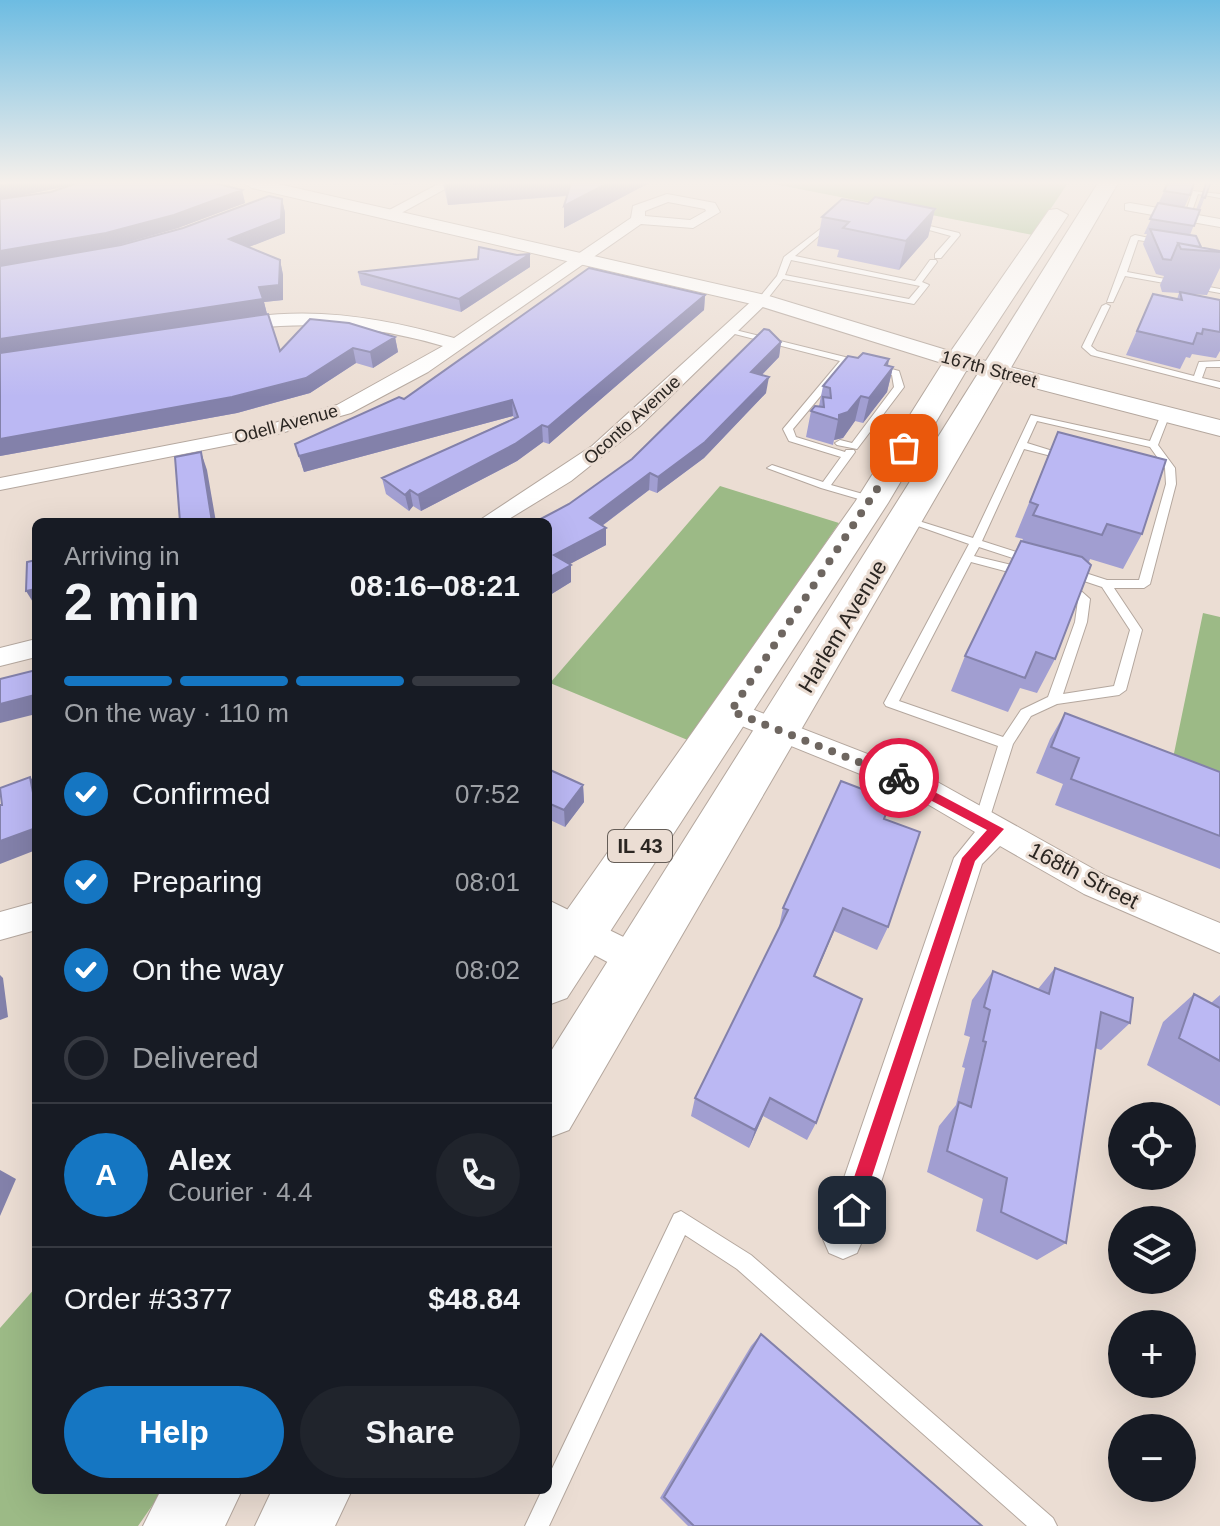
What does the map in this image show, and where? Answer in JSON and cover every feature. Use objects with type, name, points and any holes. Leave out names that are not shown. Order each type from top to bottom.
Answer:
[{"type":"main road","name":"Harlem Avenue","points":[[552,1102],[779,729],[889,510],[981,359],[1038,254]]},
{"type":"main road","name":"Harlem Avenue","points":[[981,359],[1057,254]]},
{"type":"main road","name":"167th Street","points":[[981,359],[1220,413]]},
{"type":"main road","name":"167th Street","points":[[981,359],[1220,428]]},
{"type":"main road","name":"Harlem Avenue","points":[[552,967],[565,923],[889,510]]},
{"type":"main road","points":[[181,1526],[202,1494]]},
{"type":"main road","points":[[293,1526],[313,1494]]},
{"type":"street","name":"167th Street","points":[[560,254],[762,300],[981,359]]},
{"type":"street","name":"Odell Avenue","points":[[0,484],[260,433],[322,417],[371,396],[456,344],[588,254]]},
{"type":"street","name":"Oconto Avenue","points":[[496,518],[532,499],[591,459],[762,300]]},
{"type":"street","points":[[218,328],[294,318],[345,317],[456,344]]},
{"type":"street","points":[[0,657],[32,649]]},
{"type":"street","name":"168th Street","points":[[731,711],[922,787],[1095,885],[1220,938]]},
{"type":"street","points":[[843,1239],[969,858],[990,824]]},
{"type":"street","points":[[0,926],[32,917]]},
{"type":"street","points":[[565,923],[638,961]]},
{"type":"lane","points":[[762,300],[781,276],[792,254]]},
{"type":"lane","points":[[917,283],[940,254]]},
{"type":"lane","points":[[1129,254],[1086,347],[1094,353],[1220,385]]},
{"type":"lane","points":[[781,276],[911,302],[925,285],[789,257]]},
{"type":"lane","points":[[1123,273],[1220,291]]},
{"type":"lane","points":[[730,330],[896,373],[899,387],[825,486]]},
{"type":"lane","points":[[844,362],[792,439],[857,443]]},
{"type":"lane","points":[[1197,379],[1202,364],[1220,364]]},
{"type":"lane","points":[[1153,445],[1165,414]]},
{"type":"lane","points":[[772,468],[976,542],[1106,584],[1144,584],[1171,484],[1170,468],[1153,445],[1034,417],[976,542],[891,703],[1006,743]]},
{"type":"lane","points":[[857,443],[845,435],[857,443]]},
{"type":"lane","points":[[1021,445],[1081,461]]},
{"type":"lane","points":[[1156,480],[1171,484]]},
{"type":"lane","points":[[967,558],[1042,578]]},
{"type":"lane","points":[[1054,700],[1081,622],[1084,599],[1070,586],[1056,582]]},
{"type":"lane","points":[[990,824],[1006,743],[1026,713],[1054,700],[1119,690],[1136,630],[1106,584]]},
{"type":"lane","points":[[537,1526],[681,1221],[744,1262],[1045,1526]]},
{"type":"green space","points":[[720,486],[839,523],[690,741],[552,684]]},
{"type":"green space","points":[[1203,613],[1220,617],[1220,780],[1172,763]]},
{"type":"green space","points":[[32,1292],[32,1494],[160,1494],[138,1526],[0,1526],[0,1328]]},
{"type":"building","points":[[68,254],[266,254],[280,260],[279,285],[259,287],[263,299],[0,339],[0,266]]},
{"type":"building","points":[[478,254],[530,254],[459,299],[358,272],[478,259]]},
{"type":"building","points":[[1161,254],[1173,254],[1171,260],[1163,259]]},
{"type":"building","points":[[589,268],[705,295],[548,427],[542,425],[515,444],[418,495],[410,490],[405,495],[382,478],[518,417],[512,400],[299,456],[295,444],[399,397],[404,399]]},
{"type":"building","points":[[1180,292],[1220,300],[1220,332],[1203,329],[1202,334],[1197,333],[1193,344],[1137,331],[1153,294],[1182,300]]},
{"type":"building","points":[[268,314],[280,351],[310,319],[349,323],[395,337],[370,352],[353,348],[306,378],[232,397],[0,439],[0,353]]},
{"type":"building","points":[[764,329],[781,342],[751,372],[769,377],[705,442],[658,477],[650,473],[590,518],[606,528],[554,555],[571,565],[552,576],[552,518],[543,518],[569,504],[632,459]]},
{"type":"building","points":[[863,353],[889,359],[885,365],[893,367],[869,398],[861,396],[848,412],[839,415],[839,420],[811,411],[815,406],[824,407],[823,397],[831,398],[830,388],[823,386],[848,356],[858,358]]},
{"type":"building","points":[[1058,432],[1166,460],[1142,534],[1107,524],[1102,535],[1033,515],[1038,505],[1030,502]]},
{"type":"building","points":[[201,452],[211,518],[180,518],[175,457]]},
{"type":"building","points":[[1021,541],[1082,557],[1091,565],[1055,659],[1036,652],[1025,678],[965,656]]},
{"type":"building","points":[[32,561],[32,590],[26,591],[27,562]]},
{"type":"building","points":[[32,671],[32,696],[0,704],[0,679]]},
{"type":"building","points":[[1065,713],[1220,772],[1220,836],[1071,779],[1079,758],[1051,747]]},
{"type":"building","points":[[552,771],[583,785],[564,810],[552,805]]},
{"type":"building","points":[[30,777],[32,788],[32,829],[0,841],[2,805],[0,788]]},
{"type":"building","points":[[841,781],[891,800],[884,819],[920,832],[888,927],[843,908],[814,976],[862,999],[816,1123],[770,1098],[755,1130],[695,1098],[788,910],[783,908]]},
{"type":"building","points":[[1055,968],[1133,998],[1130,1023],[1101,1012],[1066,1243],[1001,1212],[1007,1178],[947,1151],[959,1102],[971,1107],[986,1042],[983,1041],[990,1010],[984,1007],[993,971],[1049,994]]},
{"type":"building","points":[[1194,994],[1220,1008],[1220,1061],[1179,1038]]},
{"type":"building","points":[[761,1334],[982,1526],[694,1526],[664,1497]]},
{"type":"way so far","points":[[899,778],[731,711],[871,503],[904,448]]},
{"type":"route","points":[[852,1210],[969,858],[997,829],[922,787],[899,778]]}]
